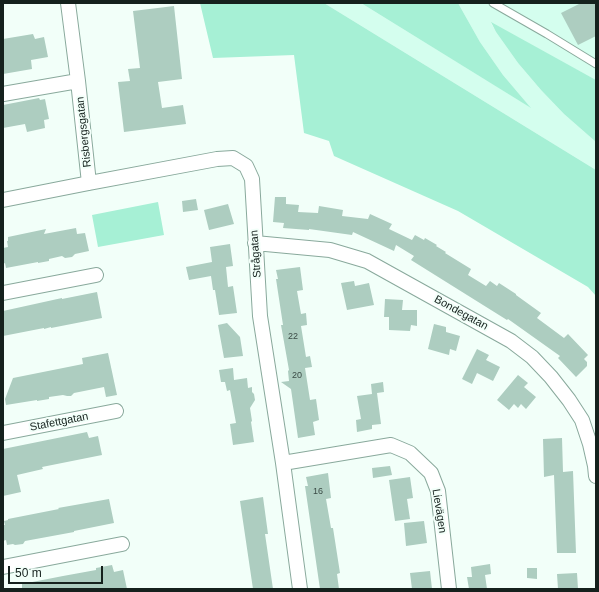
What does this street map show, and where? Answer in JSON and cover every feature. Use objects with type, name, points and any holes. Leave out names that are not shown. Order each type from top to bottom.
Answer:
[{"type":"street","name":"Risbergsgatan","points":[[68,3],[89,183]]},
{"type":"street","name":"Risbergsgatan","points":[[3,94],[78,81]]},
{"type":"street","name":"Strågatan","points":[[3,200],[218,159],[233,158],[246,166],[252,179],[260,316],[283,463],[300,589]]},
{"type":"street","name":"Bondegatan","points":[[255,243],[330,250],[366,261],[511,341],[532,357],[551,377],[582,420],[590,444],[596,476]]},
{"type":"street","points":[[3,293],[96,275]]},
{"type":"street","name":"Stafettgatan","points":[[3,433],[116,411]]},
{"type":"street","name":"Lievägen","points":[[283,463],[391,445],[410,453],[431,473],[438,492],[449,589]]},
{"type":"street","points":[[3,568],[122,544]]},
{"type":"lane","points":[[493,3],[596,64]]},
{"type":"shaded area","points":[[324,3],[361,3],[530,107],[503,75],[480,42],[458,3],[596,3],[596,80],[491,23],[518,63],[541,90],[564,114],[596,142],[596,170]]},
{"type":"green space","points":[[200,3],[324,3],[596,170],[596,296],[588,287],[458,211],[334,156],[329,141],[304,133],[294,55],[213,58]]},
{"type":"green space","points":[[361,3],[458,3],[480,42],[503,75],[531,108]]},
{"type":"green space","points":[[491,22],[596,80],[596,142],[564,114],[541,90],[518,63],[496,32]]},
{"type":"green space","points":[[158,202],[164,235],[98,247],[92,215]]},
{"type":"building","points":[[581,3],[596,3],[596,36],[578,45],[561,13]]},
{"type":"building","points":[[174,6],[182,79],[158,82],[162,108],[183,105],[186,124],[124,132],[118,82],[130,81],[128,69],[140,68],[133,11]]},
{"type":"building","points":[[33,34],[35,39],[44,37],[48,57],[31,60],[32,69],[3,74],[3,39]]},
{"type":"building","points":[[39,98],[40,100],[45,99],[49,119],[44,120],[45,128],[27,132],[25,124],[3,128],[3,105]]},
{"type":"building","points":[[275,197],[286,197],[286,204],[299,205],[298,212],[318,213],[319,206],[343,210],[342,216],[368,219],[370,214],[392,224],[389,229],[412,240],[415,235],[424,240],[425,238],[437,245],[436,246],[446,252],[445,253],[471,269],[468,275],[486,286],[490,281],[497,286],[499,283],[541,313],[537,318],[564,338],[568,334],[588,355],[584,359],[587,362],[587,366],[576,377],[558,358],[560,356],[508,319],[507,320],[411,260],[414,256],[396,245],[394,251],[353,232],[352,235],[309,229],[283,228],[284,223],[273,222]]},
{"type":"building","points":[[196,199],[198,210],[183,212],[182,201]]},
{"type":"building","points":[[228,204],[234,224],[209,230],[204,210]]},
{"type":"building","points":[[76,228],[77,234],[85,233],[89,251],[75,254],[72,257],[65,258],[62,256],[49,259],[49,261],[6,268],[5,263],[3,264],[3,248],[8,247],[8,237],[46,229],[44,234]]},
{"type":"building","points":[[230,244],[233,266],[226,267],[228,287],[233,286],[237,313],[219,315],[211,276],[189,280],[186,267],[212,262],[210,247]]},
{"type":"building","points":[[300,267],[303,290],[297,291],[301,314],[306,313],[307,325],[301,326],[306,357],[310,356],[312,367],[305,368],[310,400],[316,399],[319,420],[313,422],[315,435],[298,438],[291,389],[281,382],[289,381],[289,370],[281,325],[283,325],[276,270]]},
{"type":"building","points":[[354,281],[355,286],[369,283],[374,305],[347,310],[341,283]]},
{"type":"building","points":[[97,292],[102,318],[3,336],[3,311]]},
{"type":"building","points":[[385,299],[403,300],[402,310],[417,310],[417,326],[411,325],[410,331],[389,330],[389,317],[384,317]]},
{"type":"building","points":[[227,323],[240,337],[243,356],[224,358],[218,325]]},
{"type":"building","points":[[434,324],[446,327],[446,332],[460,336],[456,351],[450,349],[449,355],[428,349]]},
{"type":"building","points":[[477,349],[489,355],[486,360],[500,367],[493,381],[477,373],[472,384],[462,379]]},
{"type":"building","points":[[108,353],[117,395],[106,397],[104,387],[74,393],[71,396],[63,395],[49,397],[49,399],[6,405],[5,399],[13,378],[83,364],[82,358]]},
{"type":"building","points":[[233,368],[234,380],[247,378],[248,388],[252,387],[255,400],[250,408],[254,442],[233,445],[230,424],[236,423],[230,390],[227,391],[225,382],[221,382],[219,370]]},
{"type":"building","points":[[518,375],[528,383],[524,387],[536,397],[526,409],[521,404],[518,408],[514,404],[509,410],[497,400]]},
{"type":"building","points":[[383,382],[384,392],[377,393],[381,424],[372,425],[372,429],[357,432],[356,420],[361,419],[357,396],[372,394],[371,384]]},
{"type":"building","points":[[87,432],[89,438],[98,436],[102,455],[42,467],[43,469],[17,475],[21,492],[3,496],[3,449]]},
{"type":"building","points":[[562,438],[563,472],[573,471],[576,553],[557,553],[554,475],[544,477],[543,439]]},
{"type":"building","points":[[390,466],[392,475],[373,478],[372,468]]},
{"type":"building","points":[[328,473],[331,498],[326,499],[331,528],[333,528],[340,573],[337,574],[339,589],[320,589],[305,486],[308,486],[306,477]]},
{"type":"building","points":[[410,477],[413,498],[407,499],[410,519],[395,521],[389,480]]},
{"type":"building","points":[[263,497],[268,534],[265,534],[273,589],[253,589],[240,501]]},
{"type":"building","points":[[109,499],[114,523],[25,541],[23,544],[7,545],[6,540],[3,541],[3,525],[5,525],[4,521],[8,519]]},
{"type":"building","points":[[424,521],[427,543],[406,546],[404,523]]},
{"type":"building","points":[[490,564],[491,574],[485,575],[487,589],[469,589],[467,577],[472,577],[471,567]]},
{"type":"building","points":[[112,565],[114,572],[123,570],[127,589],[22,589],[22,584],[96,570],[96,568]]},
{"type":"building","points":[[527,568],[537,568],[537,579],[527,578]]},
{"type":"building","points":[[430,571],[432,589],[412,589],[410,573]]},
{"type":"building","points":[[577,573],[578,589],[558,589],[557,574]]}]
